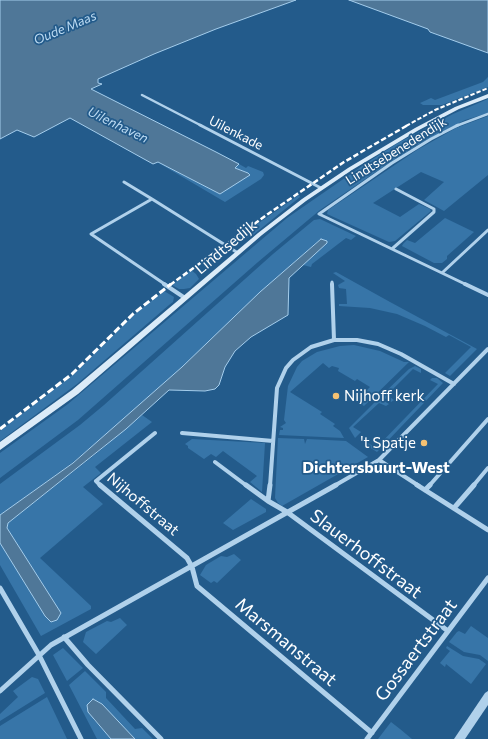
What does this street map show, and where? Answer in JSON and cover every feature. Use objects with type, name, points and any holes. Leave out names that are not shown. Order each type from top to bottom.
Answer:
[{"type":"main road","name":"Lindtsedijk","points":[[0,447],[75,392],[238,252],[281,217],[321,188],[416,129],[452,111],[488,96]]},
{"type":"street","name":"Uilenkade","points":[[142,95],[321,188]]},
{"type":"street","name":"Lindtsebenedendijk","points":[[393,248],[319,214],[392,163],[431,139],[458,125],[488,114]]},
{"type":"street","points":[[124,182],[238,252]]},
{"type":"street","points":[[396,189],[434,209],[434,212],[393,248],[488,295]]},
{"type":"street","points":[[152,199],[91,234],[185,298]]},
{"type":"street","points":[[443,272],[488,230]]},
{"type":"street","points":[[332,282],[334,340]]},
{"type":"street","points":[[268,501],[274,441],[277,388],[286,368],[303,352],[315,346],[334,340],[357,340],[378,344],[390,348],[454,384]]},
{"type":"street","points":[[0,691],[39,655],[64,637],[192,567],[379,460],[488,349]]},
{"type":"street","points":[[425,490],[488,419]]},
{"type":"street","name":"Nijhoffstraat","points":[[155,433],[96,481],[187,558],[192,567]]},
{"type":"street","points":[[182,433],[274,441]]},
{"type":"street","points":[[379,460],[488,530]]},
{"type":"street","points":[[215,462],[268,501],[287,512]]},
{"type":"street","points":[[454,508],[488,468]]},
{"type":"street","name":"Slauerhoffstraat","points":[[287,512],[448,631]]},
{"type":"street","name":"Marsmanstraat","points":[[192,567],[197,586],[372,733]]},
{"type":"street","name":"Gossaertstraat","points":[[367,739],[488,578]]},
{"type":"street","points":[[0,588],[39,655],[81,739]]},
{"type":"street","points":[[64,637],[88,665],[162,739]]},
{"type":"street","points":[[459,739],[488,696]]},
{"type":"shaded area","points":[[488,77],[488,87],[442,105],[423,105],[420,103],[431,98],[435,100],[483,82]]},
{"type":"shaded area","points":[[488,99],[488,113],[465,120],[421,143],[320,210],[258,262],[78,420],[0,478],[0,453],[68,404],[287,218],[398,143],[453,114]]},
{"type":"shaded area","points":[[488,116],[488,175],[444,211],[424,200],[444,182],[421,172],[373,203],[400,217],[419,204],[430,209],[431,211],[395,241],[389,242],[327,214],[328,210],[417,150],[456,128]]},
{"type":"shaded area","points":[[157,162],[220,194],[248,173],[235,168],[239,164],[246,168],[248,166],[263,172],[264,175],[261,179],[225,202]]},
{"type":"shaded area","points":[[299,195],[300,197],[253,235],[237,243],[230,243]]},
{"type":"shaded area","points":[[445,218],[474,232],[447,256],[447,259],[442,263],[434,263],[402,246],[407,240],[415,243]]},
{"type":"shaded area","points":[[320,219],[356,236],[351,240],[346,238],[312,264],[311,267],[303,265],[312,257],[318,241],[260,292],[182,367],[112,429],[72,463],[0,515],[0,484],[80,425],[273,254],[314,220]]},
{"type":"shaded area","points":[[224,248],[226,253],[213,264],[209,265],[202,263]]},
{"type":"shaded area","points":[[191,270],[199,279],[190,288],[179,289],[172,285]]},
{"type":"shaded area","points":[[336,272],[477,349],[450,376],[445,373],[471,347],[449,335],[446,337],[397,314],[370,308],[339,306],[339,304],[347,304],[346,289],[339,288],[338,285],[345,281],[333,273]]},
{"type":"shaded area","points":[[164,291],[174,297],[173,302],[77,384],[0,441],[0,431],[74,374],[135,314]]},
{"type":"shaded area","points":[[354,345],[380,351],[404,362],[409,362],[364,406],[356,401],[370,387],[357,379],[355,381],[338,371],[339,368],[332,366],[329,368],[323,363],[290,392],[322,412],[320,414],[335,424],[333,426],[340,431],[344,438],[279,435],[280,430],[283,430],[283,428],[280,427],[286,423],[284,420],[288,386],[297,367],[302,361],[317,352],[340,346]]},
{"type":"shaded area","points":[[415,366],[421,369],[421,373],[413,369],[387,395],[394,400],[391,402],[381,396],[409,369]]},
{"type":"shaded area","points":[[432,378],[437,378],[443,383],[377,452],[366,445],[368,443],[376,448],[438,384],[430,380]]},
{"type":"shaded area","points":[[379,398],[389,404],[386,406],[379,403],[353,427],[361,432],[355,438],[349,428]]},
{"type":"shaded area","points":[[142,415],[152,422],[95,467],[101,473],[83,487],[103,504],[40,558],[91,606],[91,609],[41,636],[0,565],[0,543],[45,616],[51,622],[54,621],[61,613],[7,528],[8,523],[97,453]]},
{"type":"shaded area","points":[[278,438],[304,439],[305,444],[307,439],[346,441],[368,457],[282,506],[275,498]]},
{"type":"shaded area","points":[[192,439],[265,443],[262,492],[250,482],[257,476],[223,451],[216,457],[211,454],[204,459],[188,448],[185,444]]},
{"type":"shaded area","points":[[251,499],[266,509],[266,512],[233,530],[223,523]]},
{"type":"shaded area","points":[[234,554],[241,560],[217,583],[214,581],[211,583],[200,575],[206,565],[221,556],[227,557]]},
{"type":"shaded area","points":[[120,618],[127,625],[96,654],[83,642],[86,632],[107,621],[111,622]]},
{"type":"shaded area","points":[[471,626],[488,638],[488,661],[480,655],[464,652],[449,642],[457,632],[459,631],[465,634]]},
{"type":"shaded area","points":[[447,646],[463,656],[479,659],[486,664],[471,684],[446,664],[445,667],[440,663],[450,651],[446,648]]},
{"type":"shaded area","points":[[63,648],[83,668],[67,681],[53,655]]},
{"type":"shaded area","points":[[85,671],[106,692],[106,698],[135,729],[142,728],[153,739],[135,739],[98,701],[93,719],[111,739],[97,739],[69,685]]},
{"type":"shaded area","points":[[32,677],[38,679],[45,693],[0,721],[0,714],[18,697],[13,691]]},
{"type":"shaded area","points":[[47,697],[67,739],[0,739],[0,726]]},
{"type":"shaded area","points":[[391,722],[400,729],[412,739],[378,739]]},
{"type":"water","points":[[0,0],[296,0],[216,29],[154,54],[98,79],[98,83],[102,84],[91,89],[239,164],[235,168],[250,175],[220,194],[158,162],[153,164],[70,118],[34,137],[17,130],[0,139]]},
{"type":"water","points":[[349,0],[488,0],[488,53],[430,32],[428,29]]},
{"type":"water","points":[[321,239],[327,241],[327,243],[289,278],[288,315],[251,337],[235,351],[225,367],[219,385],[215,389],[205,391],[169,390],[126,429],[8,523],[7,528],[61,613],[57,620],[51,622],[45,616],[0,543],[0,515],[73,463],[182,367],[260,292]]},
{"type":"water","points":[[93,699],[102,704],[135,739],[111,739],[88,712],[87,705]]},
{"type":"railway","points":[[406,126],[435,110],[488,88]]},
{"type":"railway","points":[[170,285],[268,214],[344,162],[408,125]]},
{"type":"railway","points":[[0,429],[72,374],[133,314],[171,284]]},
{"type":"place","name":"Nijhoff kerk","points":[[336,396]]},
{"type":"place","name":"'t Spatje","points":[[424,443]]},
{"type":"district","name":"Dichtersbuurt-West","points":[[376,468]]},
{"type":"water label","name":"Oude Maas","points":[[65,28]]},
{"type":"water label","name":"Uilenhaven","points":[[118,125]]}]
